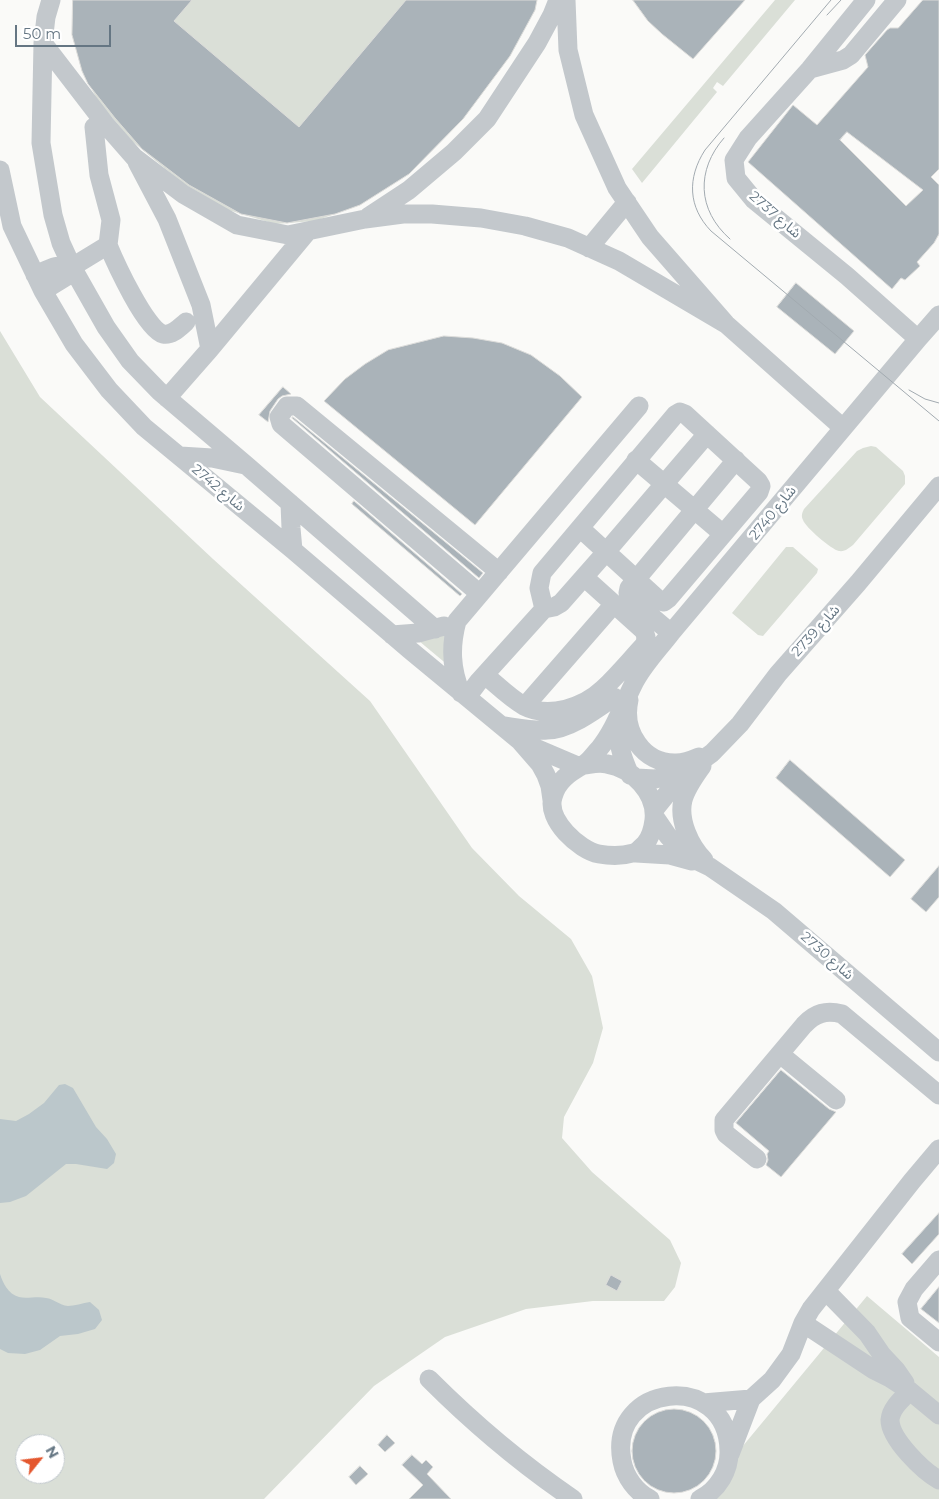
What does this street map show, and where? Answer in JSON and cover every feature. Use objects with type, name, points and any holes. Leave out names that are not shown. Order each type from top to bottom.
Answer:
[{"type":"street","points":[[51,0],[46,17],[43,42],[41,143],[53,215],[61,243],[72,267],[106,327],[130,361],[166,398],[435,629]]},
{"type":"street","points":[[365,219],[409,190],[454,152],[486,119],[537,43],[558,0]]},
{"type":"street","points":[[566,0],[568,50],[584,115],[617,188],[650,237],[726,324],[844,428]]},
{"type":"street","name":"شارع 2737","points":[[866,0],[810,69],[748,138],[734,160],[736,178],[754,200],[847,276],[918,339]]},
{"type":"street","points":[[810,69],[851,56],[897,0]]},
{"type":"street","points":[[43,42],[106,125],[134,157],[182,194],[237,224],[288,235],[365,219],[403,214],[432,214],[481,218],[525,226],[559,236],[619,261],[726,324]]},
{"type":"street","points":[[94,127],[100,174],[111,220],[108,245],[119,271],[155,330],[163,334],[172,333],[186,322]]},
{"type":"street","points":[[134,157],[167,219],[200,305],[210,349]]},
{"type":"street","name":"شارع 2742","points":[[0,170],[12,226],[39,283],[74,344],[109,390],[144,427],[464,695],[504,726],[540,764],[550,786],[552,800]]},
{"type":"street","points":[[589,248],[627,202]]},
{"type":"street","points":[[166,398],[210,349],[308,231]]},
{"type":"street","points":[[72,267],[108,245]]},
{"type":"street","points":[[39,283],[53,267],[64,264],[72,267]]},
{"type":"street","name":"شارع 2740","points":[[582,766],[604,742],[633,684],[643,669],[939,315]]},
{"type":"street","points":[[480,594],[281,424],[279,417],[288,406],[297,406],[499,572]]},
{"type":"street","points":[[638,406],[457,621],[451,652],[454,673],[464,695],[544,609],[561,603],[707,434]]},
{"type":"street","points":[[544,609],[539,588],[542,573],[636,460],[675,415],[680,412],[685,414],[736,460],[761,486],[759,492],[664,602],[660,601],[635,579],[580,528]]},
{"type":"street","points":[[180,456],[212,458],[246,465]]},
{"type":"street","points":[[636,460],[723,534]]},
{"type":"street","points":[[671,634],[632,600],[628,593],[628,588],[736,460]]},
{"type":"street","name":"شارع 2739","points":[[654,814],[676,782],[712,752],[740,724],[778,674],[858,584],[939,486]]},
{"type":"street","points":[[290,503],[293,550]]},
{"type":"street","points":[[485,674],[525,706],[539,711],[556,712],[572,708],[602,690],[645,644],[646,638],[644,631],[584,577]]},
{"type":"street","points":[[525,706],[614,604]]},
{"type":"street","points":[[392,635],[418,633],[457,621]]},
{"type":"street","points":[[633,684],[627,708],[627,720],[633,737],[643,752],[659,760],[676,763],[694,760],[712,752]]},
{"type":"street","points":[[504,726],[549,730],[563,726],[587,716],[633,684]]},
{"type":"street","name":"شارع 2740","points":[[617,718],[622,756],[633,777]]},
{"type":"street","name":"شارع 2742","points":[[520,741],[582,766]]},
{"type":"street","points":[[710,867],[697,853],[688,837],[683,819],[683,801],[690,786],[712,752]]},
{"type":"street","points":[[606,763],[616,766],[633,777],[650,795],[654,814],[653,829],[648,840],[636,853],[599,854],[585,848],[569,837],[556,821],[552,800],[555,790],[570,772],[582,766],[606,763]]},
{"type":"street","name":"شارع 2739","points":[[633,777],[655,779],[688,771]]},
{"type":"street","name":"شارع 2730","points":[[654,814],[668,836],[685,855],[710,867],[774,911],[939,1052]]},
{"type":"street","name":"شارع 2730","points":[[636,853],[670,855],[710,867]]},
{"type":"street","points":[[757,1159],[726,1134],[723,1124],[811,1017],[821,1012],[837,1012],[851,1020],[939,1095]]},
{"type":"street","points":[[780,1054],[836,1100]]},
{"type":"street","points":[[700,1499],[712,1490],[718,1491],[751,1399],[772,1380],[791,1354],[803,1323],[811,1309],[939,1149]]},
{"type":"street","points":[[939,1260],[914,1289],[907,1302],[910,1318],[939,1342]]},
{"type":"street","points":[[826,1291],[867,1333],[872,1357]]},
{"type":"street","points":[[803,1323],[872,1357],[939,1415]]},
{"type":"street","points":[[429,1379],[464,1414],[501,1446],[573,1499]]},
{"type":"street","points":[[910,1391],[894,1407],[890,1419],[892,1430],[912,1458],[939,1480]]},
{"type":"street","points":[[650,1499],[631,1483],[622,1464],[621,1443],[632,1415],[656,1398],[685,1396],[703,1403],[718,1416],[723,1425],[727,1434],[730,1454]]},
{"type":"street","points":[[703,1403],[751,1399]]},
{"type":"shaded area","points":[[73,0],[537,0],[535,10],[510,56],[463,119],[360,205],[315,221],[275,224],[228,210],[181,182],[132,141],[98,101],[82,71],[72,35]]},
{"type":"shaded area","points":[[775,0],[795,0],[723,86],[717,82],[713,88],[717,92],[642,183],[632,169]]},
{"type":"shaded area","points":[[0,331],[40,397],[213,559],[370,701],[472,848],[519,896],[571,939],[592,976],[603,1028],[593,1063],[564,1117],[562,1138],[592,1172],[670,1240],[681,1263],[675,1287],[664,1301],[593,1301],[526,1309],[445,1337],[374,1386],[264,1499],[0,1499]]},
{"type":"shaded area","points":[[871,446],[876,447],[903,471],[905,484],[853,545],[839,551],[825,543],[808,528],[803,520],[802,513],[857,451]]},
{"type":"shaded area","points":[[786,547],[793,547],[818,569],[817,573],[763,636],[758,635],[732,613]]},
{"type":"shaded area","points":[[452,625],[449,666],[413,636]]},
{"type":"shaded area","points":[[65,1084],[73,1088],[96,1127],[107,1139],[116,1154],[114,1163],[107,1169],[66,1164],[26,1196],[10,1202],[0,1203],[0,1119],[16,1121],[29,1114],[44,1103],[59,1085]]},
{"type":"shaded area","points":[[0,1274],[6,1288],[15,1296],[22,1298],[46,1298],[68,1306],[90,1302],[99,1310],[102,1320],[95,1329],[78,1334],[60,1336],[40,1350],[25,1354],[8,1353],[0,1349]]},
{"type":"shaded area","points":[[867,1296],[939,1357],[939,1499],[699,1499]]},
{"type":"building","points":[[73,0],[192,0],[174,21],[299,127],[406,0],[537,0],[535,10],[510,56],[463,119],[409,174],[360,205],[335,214],[287,223],[241,214],[189,185],[142,149],[88,84],[82,71],[72,35]]},
{"type":"building","points":[[633,0],[745,0],[693,59],[648,21]]},
{"type":"building","points":[[923,0],[939,0],[939,169],[931,177],[939,185],[939,234],[934,243],[917,262],[920,266],[905,280],[901,278],[892,289],[748,162],[793,105],[817,125],[868,67],[865,55],[887,30],[898,28]],"holes":[[[847,132],[923,190],[906,206],[840,140]]]},
{"type":"building","points":[[796,283],[854,331],[835,354],[777,307]]},
{"type":"building","points":[[444,336],[502,343],[531,355],[560,376],[582,397],[475,525],[324,401],[345,379],[388,350]]},
{"type":"building","points":[[283,387],[291,394],[278,399],[270,411],[268,422],[259,415]]},
{"type":"building","points":[[292,418],[483,573],[479,578]]},
{"type":"building","points":[[354,501],[462,594],[460,596],[352,504]]},
{"type":"building","points":[[790,760],[905,860],[890,877],[776,778]]},
{"type":"building","points":[[939,866],[939,897],[926,912],[911,899]]},
{"type":"building","points":[[781,1070],[829,1109],[836,1112],[781,1177],[766,1165],[769,1151],[736,1123]]},
{"type":"building","points":[[939,1213],[939,1234],[912,1264],[902,1254]]},
{"type":"building","points":[[611,1275],[622,1281],[617,1291],[606,1285]]},
{"type":"building","points":[[939,1287],[939,1323],[921,1309]]},
{"type":"building","points":[[666,1409],[682,1409],[698,1416],[709,1427],[716,1443],[713,1467],[704,1481],[698,1486],[682,1493],[666,1493],[650,1486],[639,1475],[632,1459],[632,1443],[639,1427],[650,1416]]},
{"type":"building","points":[[387,1435],[395,1443],[385,1452],[378,1445]]},
{"type":"building","points":[[412,1455],[422,1464],[426,1460],[433,1467],[427,1474],[451,1499],[409,1499],[423,1485],[402,1465]]},
{"type":"building","points":[[360,1466],[368,1474],[356,1485],[349,1477]]},
{"type":"tram line","points":[[831,0],[705,150],[695,171],[693,182],[694,202],[703,222],[711,231],[939,421]]},
{"type":"tram line","points":[[827,15],[841,0]]},
{"type":"tram line","points":[[724,138],[708,163],[704,190],[706,203],[711,215],[719,228],[730,239]]},
{"type":"tram line","points":[[909,390],[925,399],[939,403]]}]
